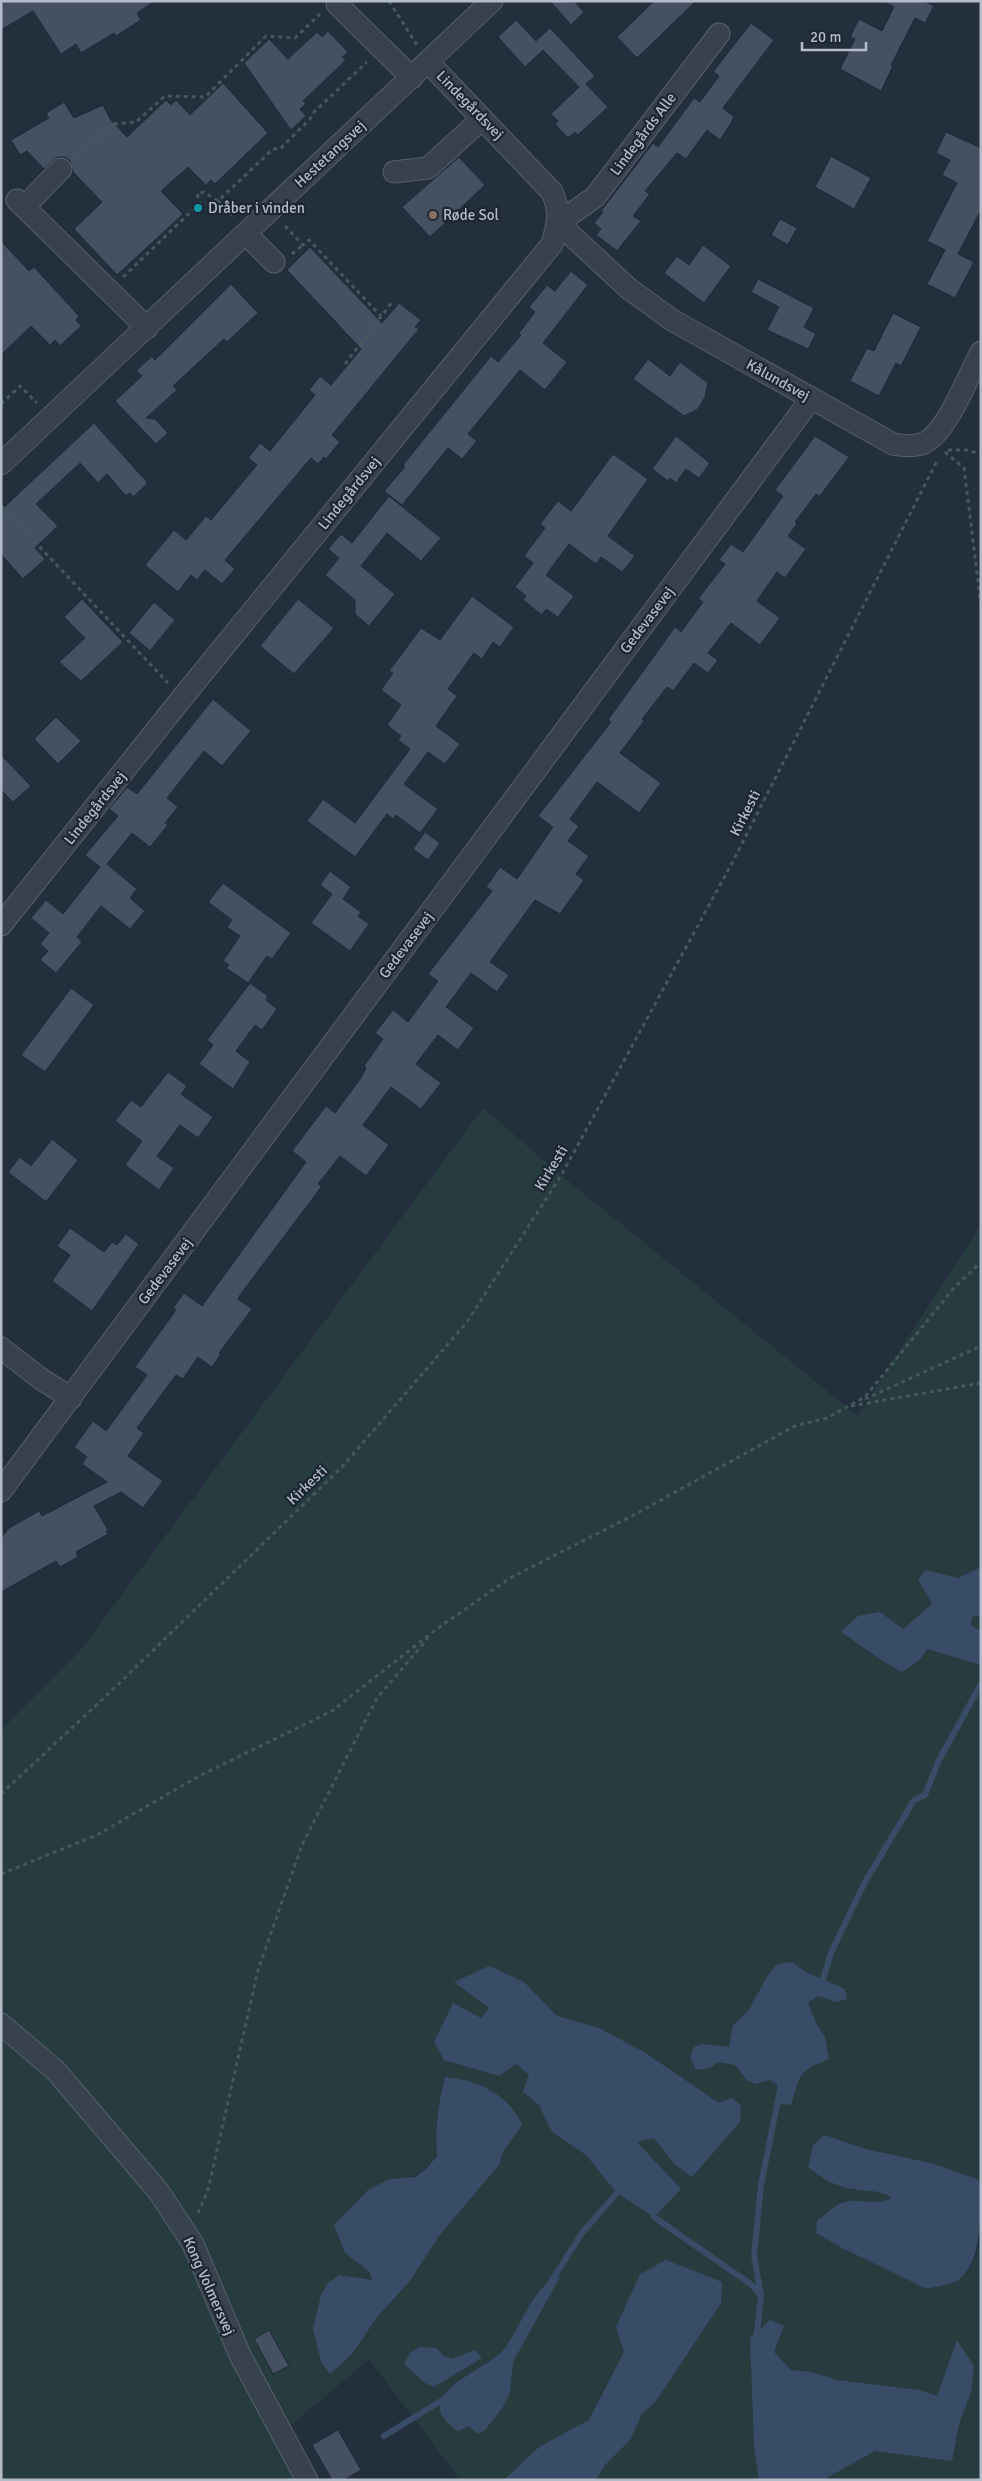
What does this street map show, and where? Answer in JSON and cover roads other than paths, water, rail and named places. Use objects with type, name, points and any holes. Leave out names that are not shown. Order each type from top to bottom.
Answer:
[{"type":"street","name":"Hestetangsvej","points":[[1,464],[492,1]]},
{"type":"street","points":[[337,4],[412,78]]},
{"type":"street","name":"Lindegårds Alle","points":[[558,223],[596,197],[719,34]]},
{"type":"street","name":"Lindegårdsvej","points":[[1,925],[182,698],[552,244],[558,223],[558,208],[552,192],[428,62]]},
{"type":"street","points":[[394,172],[428,168],[482,119]]},
{"type":"street","points":[[61,169],[20,204],[146,328]]},
{"type":"street","name":"Kålundsvej","points":[[558,223],[628,288],[672,320],[893,444],[909,446],[924,442],[941,429],[981,352]]},
{"type":"street","points":[[246,234],[274,262]]},
{"type":"street","name":"Gedevasevej","points":[[1,1491],[811,399]]},
{"type":"street","points":[[1,1348],[41,1379],[71,1398]]},
{"type":"street","name":"Kong Volmersvej","points":[[1,2024],[56,2071],[158,2192],[188,2237],[240,2355],[307,2480]]},
{"type":"water","points":[[981,1567],[981,1616],[972,1617],[971,1625],[981,1631],[981,1665],[927,1649],[921,1659],[902,1672],[884,1662],[841,1632],[858,1616],[880,1612],[903,1629],[932,1604],[918,1579],[926,1570],[958,1578]]},
{"type":"water","points":[[792,1962],[806,1972],[845,1989],[847,1999],[837,2002],[818,1996],[808,2003],[816,2023],[825,2037],[829,2059],[811,2067],[802,2075],[791,2105],[777,2103],[777,2084],[769,2080],[755,2084],[747,2080],[735,2065],[718,2062],[710,2068],[696,2070],[690,2057],[694,2047],[702,2044],[729,2047],[733,2025],[748,2011],[768,1975],[777,1964]]},
{"type":"water","points":[[489,1966],[524,1982],[557,2016],[599,2028],[644,2052],[719,2103],[732,2098],[741,2105],[740,2122],[692,2177],[674,2164],[654,2138],[637,2142],[681,2189],[654,2217],[617,2193],[586,2155],[551,2131],[539,2105],[523,2092],[529,2075],[516,2064],[499,2076],[444,2060],[434,2042],[453,2003],[481,2018],[489,2008],[454,1982]]},
{"type":"water","points":[[445,2077],[468,2081],[491,2090],[501,2097],[517,2114],[522,2125],[503,2152],[499,2165],[439,2236],[410,2281],[378,2316],[352,2354],[330,2374],[321,2362],[313,2329],[321,2295],[328,2283],[339,2275],[372,2280],[370,2272],[345,2253],[334,2225],[369,2189],[390,2179],[415,2177],[426,2169],[437,2156],[438,2116]]},
{"type":"water","points":[[825,2135],[866,2149],[931,2163],[977,2179],[981,2185],[980,2223],[976,2251],[966,2273],[954,2282],[927,2289],[842,2248],[816,2233],[817,2221],[840,2203],[850,2201],[881,2201],[892,2198],[878,2192],[847,2188],[835,2184],[808,2167],[813,2145]]},
{"type":"water","points":[[666,2260],[722,2282],[721,2303],[656,2401],[642,2414],[630,2440],[605,2465],[596,2480],[504,2480],[539,2447],[589,2420],[624,2352],[616,2327],[640,2274]]},
{"type":"water","points":[[560,2277],[513,2362],[510,2393],[503,2407],[485,2430],[478,2434],[469,2426],[458,2431],[443,2418],[440,2406],[444,2395],[454,2385],[496,2357],[505,2348],[535,2297],[551,2281]]},
{"type":"water","points":[[770,2320],[784,2326],[774,2352],[791,2370],[811,2372],[837,2380],[919,2390],[937,2396],[957,2340],[974,2366],[971,2392],[959,2424],[952,2461],[875,2451],[823,2480],[759,2480],[754,2445],[750,2338]]},
{"type":"water","points":[[419,2347],[436,2348],[444,2356],[451,2359],[475,2350],[482,2358],[434,2387],[425,2383],[404,2364],[410,2353]]},
{"type":"waterway","points":[[817,1985],[823,1979],[831,1953],[865,1882],[914,1800],[925,1795],[939,1760],[981,1684]]},
{"type":"waterway","points":[[761,2296],[754,2255],[761,2185],[779,2095]]},
{"type":"waterway","points":[[549,2285],[582,2233],[617,2193]]},
{"type":"waterway","points":[[654,2217],[752,2285],[761,2296],[756,2341]]},
{"type":"waterway","points":[[384,2436],[449,2396]]},
{"type":"place","name":"Dråber i vinden","points":[[198,208]]},
{"type":"place","name":"Røde Sol","points":[[433,215]]}]
